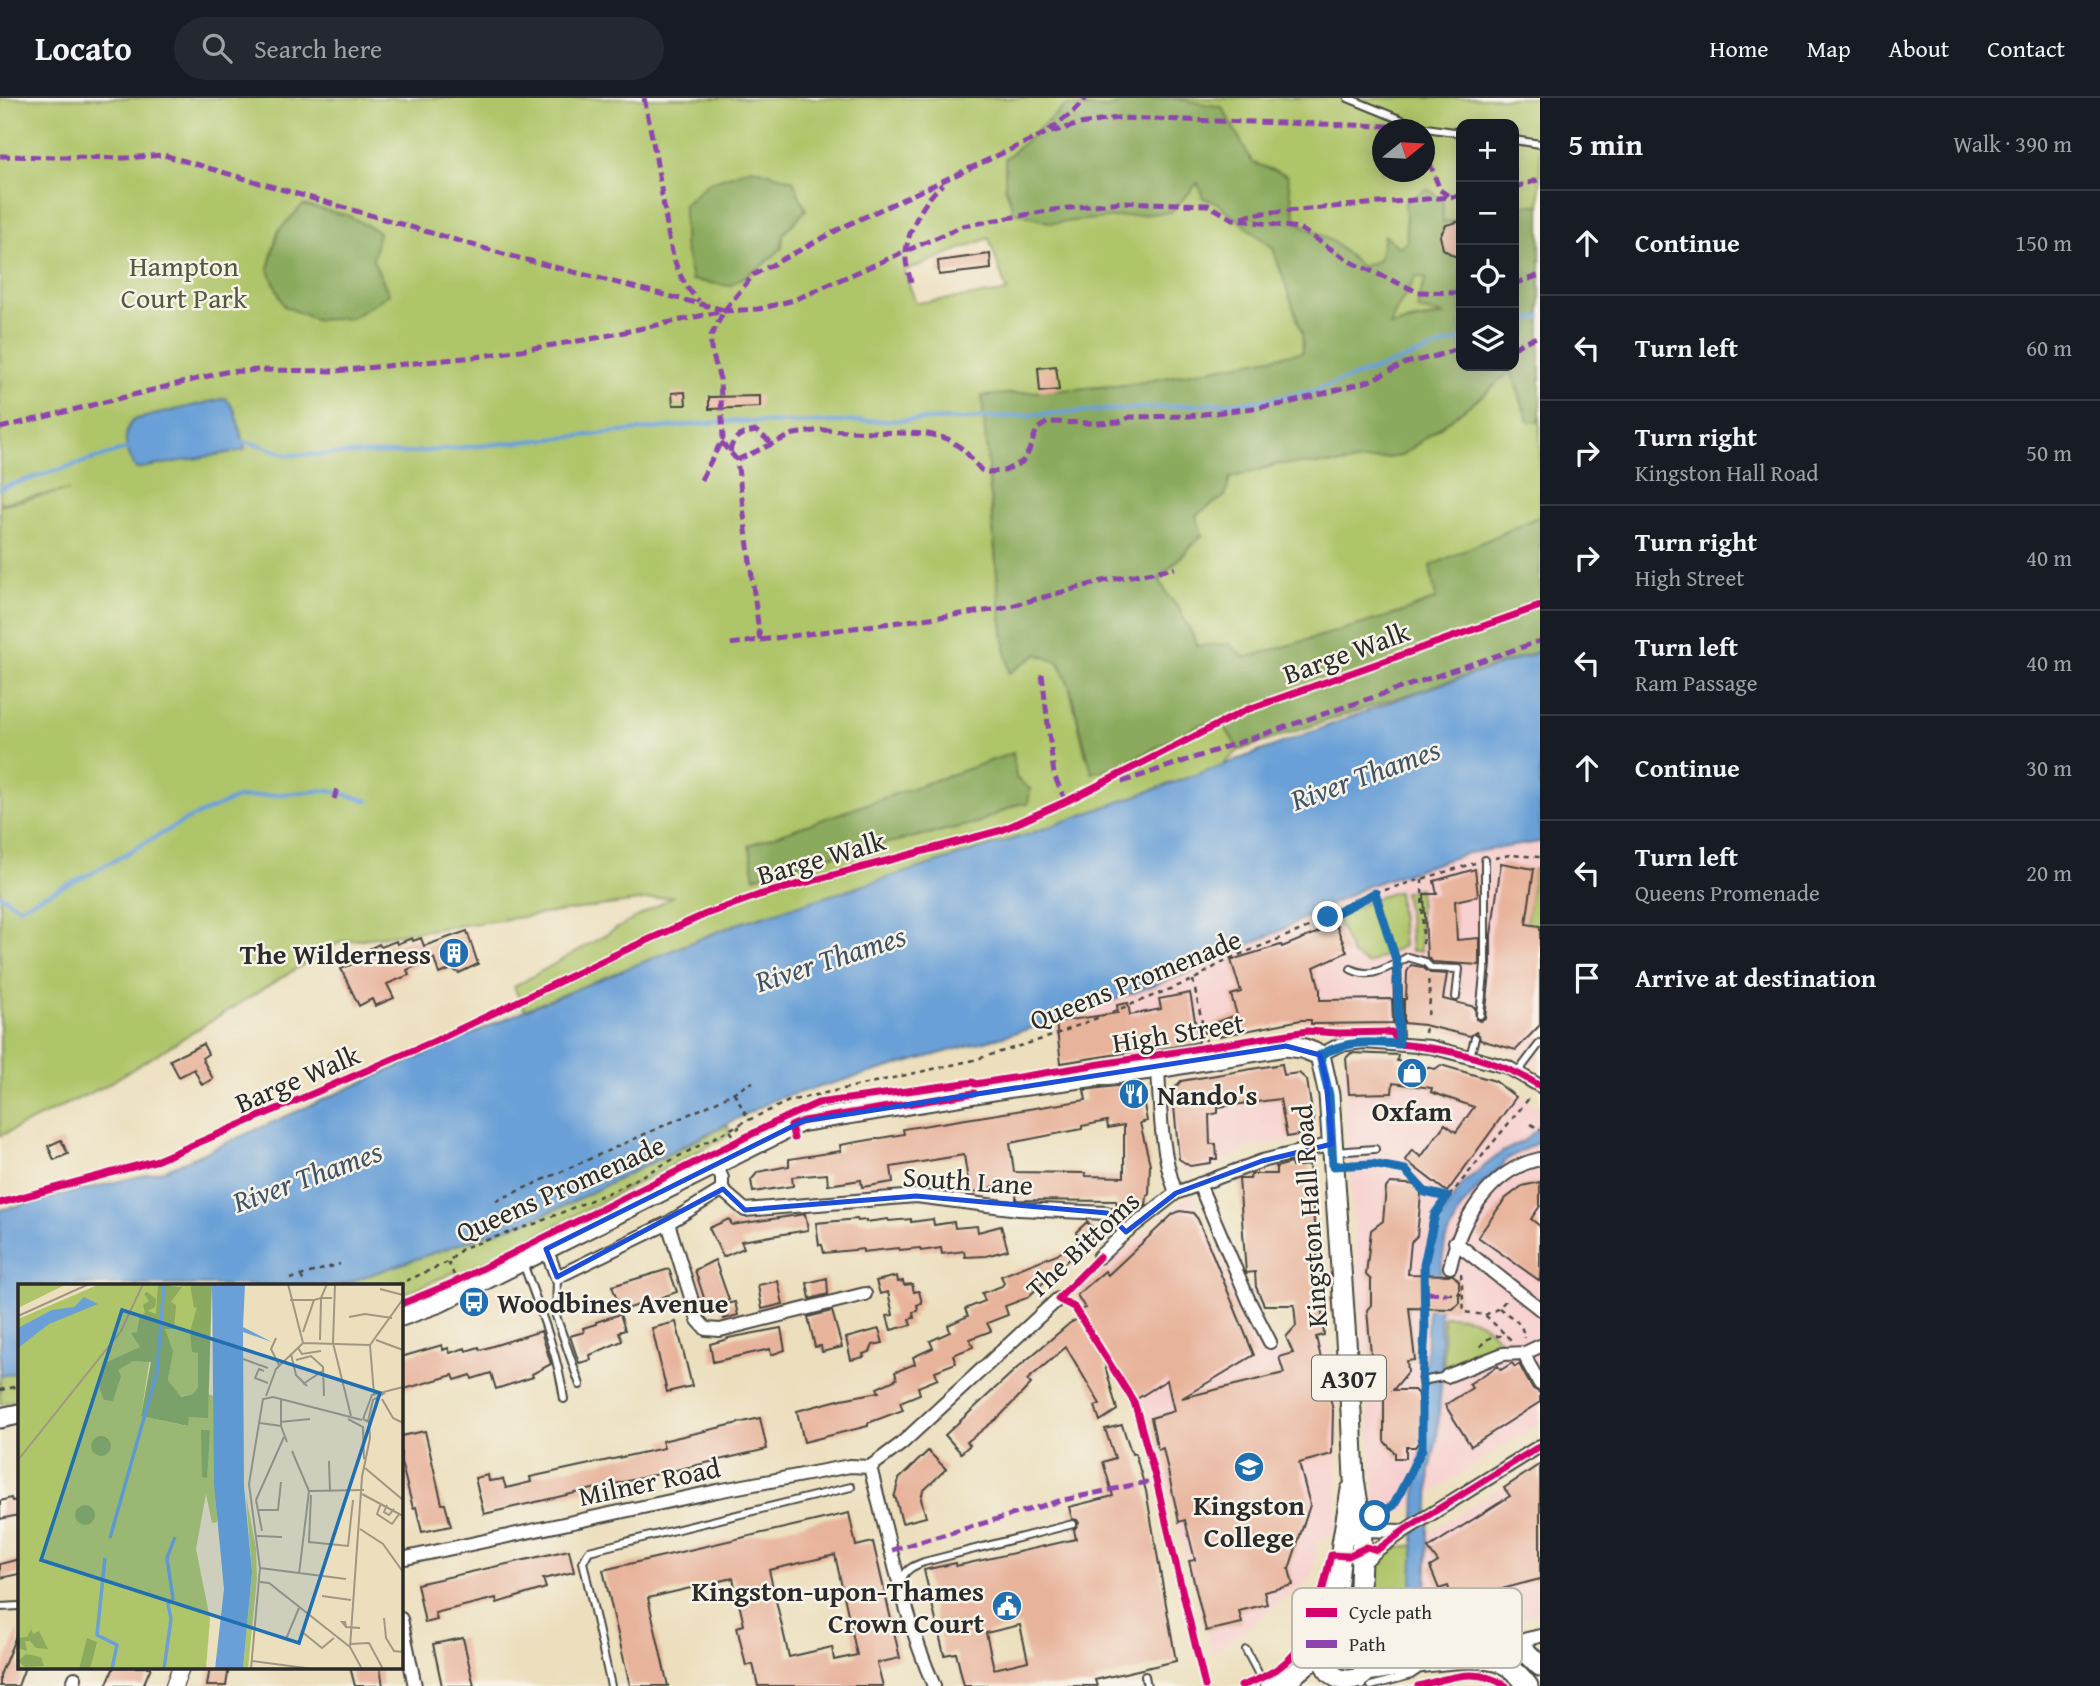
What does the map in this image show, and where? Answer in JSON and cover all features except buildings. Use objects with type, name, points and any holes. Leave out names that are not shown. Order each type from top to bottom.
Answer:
[{"type":"main road","name":"High Street","points":[[402,1316],[440,1302],[803,1121],[1286,1046],[1302,1048],[1320,1055]]},
{"type":"main road","name":"Kingston Hall Road","points":[[1320,1055],[1329,1095],[1354,1479],[1336,1588]]},
{"type":"main road","points":[[0,1418],[18,1414]]},
{"type":"main road","name":"Kingston Hall Road","points":[[1354,1479],[1368,1527],[1360,1588]]},
{"type":"main road","points":[[174,1686],[181,1668]]},
{"type":"main road","points":[[1273,1686],[1292,1677],[1302,1668]]},
{"type":"main road","points":[[1327,1668],[1333,1675],[1356,1682],[1411,1668]]},
{"type":"main road","points":[[1356,1682],[1368,1668]]},
{"type":"main road","points":[[1510,1668],[1528,1686]]},
{"type":"street","points":[[1320,1055],[1339,1045],[1352,1043],[1431,1047],[1470,1056],[1518,1072],[1536,1090]]},
{"type":"street","points":[[1158,1068],[1161,1118],[1170,1176],[1176,1193]]},
{"type":"street","name":"The Bittoms","points":[[1099,1257],[1176,1193],[1262,1161],[1332,1154]]},
{"type":"street","points":[[1450,1267],[1455,1242],[1468,1217],[1492,1186],[1508,1171],[1540,1160]]},
{"type":"street","points":[[546,1249],[557,1277],[668,1223],[722,1190],[722,1178],[716,1165]]},
{"type":"street","points":[[1199,1184],[1249,1301],[1270,1342]]},
{"type":"street","name":"South Lane","points":[[722,1190],[745,1210],[916,1196],[1019,1209],[1107,1213],[1126,1232]]},
{"type":"street","points":[[668,1223],[698,1320],[706,1329],[720,1330],[865,1294]]},
{"type":"street","points":[[1455,1242],[1540,1309]]},
{"type":"street","name":"The Bittoms","points":[[870,1467],[901,1444],[1058,1299]]},
{"type":"street","points":[[1447,1376],[1503,1354],[1520,1353],[1540,1346]]},
{"type":"street","points":[[1520,1353],[1540,1384]]},
{"type":"street","points":[[1361,1566],[1377,1550],[1405,1530],[1540,1446]]},
{"type":"street","name":"Milner Road","points":[[402,1559],[730,1489],[850,1466],[870,1467]]},
{"type":"street","points":[[870,1467],[900,1584],[923,1660],[934,1686]]},
{"type":"street","points":[[1368,1527],[1405,1530]]},
{"type":"street","points":[[402,1624],[415,1686]]},
{"type":"street","points":[[1532,1653],[1540,1636]]},
{"type":"lane","points":[[1348,98],[1419,128],[1456,132]]},
{"type":"lane","points":[[1519,141],[1540,144]]},
{"type":"lane","points":[[1480,1015],[1485,964],[1485,860]]},
{"type":"lane","points":[[1351,969],[1358,973],[1377,974],[1408,957],[1424,962],[1431,968],[1459,969],[1456,997]]},
{"type":"lane","points":[[1397,963],[1399,1044]]},
{"type":"lane","points":[[1470,1056],[1475,1038]]},
{"type":"lane","points":[[1518,1072],[1540,1043]]},
{"type":"lane","points":[[1332,1154],[1375,1149]]},
{"type":"lane","points":[[522,1261],[551,1340],[560,1370],[564,1399]]},
{"type":"lane","points":[[557,1277],[556,1316],[580,1385]]},
{"type":"lane","points":[[1424,1381],[1447,1376]]},
{"type":"lane","points":[[611,1686],[583,1562],[589,1550],[851,1487]]},
{"type":"lane","points":[[900,1584],[903,1574],[924,1562],[1073,1524]]},
{"type":"lane","points":[[0,1607],[18,1606]]},
{"type":"lane","points":[[1246,1650],[1265,1686]]},
{"type":"lane","points":[[1145,1676],[1147,1686]]},
{"type":"path","points":[[1422,879],[1424,962],[1428,973],[1430,1000],[1428,1015]]},
{"type":"path","points":[[1375,893],[1397,963]]},
{"type":"path","points":[[1193,980],[1208,1048]]},
{"type":"path","points":[[496,1201],[692,1113],[754,1082]]},
{"type":"path","points":[[1368,1527],[1375,1516],[1394,1505],[1422,1449],[1426,1293],[1424,1265],[1435,1214],[1536,1090]]},
{"type":"path","points":[[734,1092],[749,1120]]},
{"type":"path","points":[[1531,1124],[1540,1130]]},
{"type":"path","points":[[732,1133],[738,1126]]},
{"type":"path","points":[[733,1144],[744,1138]]},
{"type":"path","points":[[1332,1154],[1405,1170],[1425,1192],[1447,1197]]},
{"type":"path","points":[[448,1262],[454,1279],[466,1276]]},
{"type":"path","points":[[290,1279],[340,1264]]},
{"type":"path","points":[[1450,1267],[1461,1272],[1464,1312],[1485,1315],[1499,1308],[1515,1290]]},
{"type":"path","points":[[300,1276],[304,1284]]},
{"type":"path","points":[[1447,1294],[1463,1293]]},
{"type":"path","points":[[1499,1308],[1522,1327],[1524,1336],[1520,1353]]},
{"type":"path","points":[[1485,1315],[1520,1353]]},
{"type":"path","points":[[1478,1350],[1488,1338],[1496,1335],[1507,1336]]},
{"type":"path","points":[[0,1390],[18,1386]]},
{"type":"highlighted area","points":[[1286,1046],[1320,1055],[1326,1079],[1332,1144],[1262,1161],[1176,1193],[1126,1232],[1107,1213],[916,1196],[745,1210],[723,1189],[557,1277],[546,1249],[803,1121]]},
{"type":"shaded area","points":[[1540,842],[1540,1067],[1514,1052],[1431,1029],[1375,1023],[1314,1024],[1301,1021],[1157,1049],[1060,1062],[1054,1022],[1182,975],[1277,932],[1367,886],[1468,853]]},
{"type":"shaded area","points":[[1371,1051],[1439,1063],[1490,1078],[1540,1107],[1540,1422],[1402,1513],[1382,1519],[1375,1505],[1342,1065],[1351,1052]]},
{"type":"shaded area","points":[[1283,1063],[1299,1070],[1307,1080],[1312,1099],[1314,1129],[1306,1138],[1247,1148],[1208,1169],[1185,1171],[1176,1163],[1169,1092],[1181,1078]]},
{"type":"shaded area","name":"Kingston College","points":[[1191,1194],[1267,1355],[1327,1340],[1338,1403],[1337,1531],[1318,1540],[1312,1578],[1299,1588],[1292,1588],[1292,1593],[1212,1654],[1144,1404],[1074,1294]]},
{"type":"shaded area","points":[[1506,1484],[1530,1522],[1540,1569],[1540,1610],[1522,1618],[1522,1588],[1426,1588],[1428,1533]]},
{"type":"green space","name":"Hampton Court Park","points":[[0,98],[1540,98],[1540,301],[1519,305],[1519,119],[1456,119],[1456,310],[1447,315],[1408,321],[1296,354],[1127,385],[1006,394],[988,472],[1000,609],[1009,672],[1038,654],[1060,663],[1069,685],[1086,757],[1124,764],[1199,725],[1223,724],[1239,750],[1223,765],[1026,835],[734,925],[525,1010],[514,987],[674,896],[340,942],[103,1087],[0,1136],[0,505],[69,490],[0,503]],"holes":[[[989,238],[1007,292],[916,303],[904,271]],[[1013,753],[977,823],[821,858],[755,876],[750,845]]]},
{"type":"green space","points":[[1148,98],[1171,98],[1222,107],[1253,163],[1287,175],[1296,221],[1332,241],[1362,267],[1379,260],[1384,235],[1399,247],[1407,242],[1405,202],[1427,189],[1443,200],[1443,222],[1456,221],[1456,371],[1510,371],[1486,393],[1401,456],[1340,464],[1279,464],[1230,478],[1225,496],[1196,515],[1202,535],[1159,579],[1178,607],[1198,646],[1229,644],[1245,658],[1400,613],[1436,599],[1430,566],[1540,516],[1540,651],[1239,750],[1223,724],[1199,725],[1124,764],[1092,773],[1069,685],[1060,663],[1038,654],[1009,673],[1000,609],[982,396],[1127,385],[1303,352],[1302,333],[1273,248],[1218,204],[1203,198],[1198,183],[1171,212],[1052,223],[1014,212],[1005,186],[1005,159],[1065,106],[1108,108],[1127,101]],"holes":[[[1416,276],[1426,279],[1417,310],[1444,315],[1390,326]]]},
{"type":"green space","points":[[752,168],[793,180],[806,210],[783,234],[782,248],[763,265],[729,286],[692,280],[684,244],[684,205],[708,183]]},
{"type":"green space","points":[[303,205],[349,216],[379,232],[373,260],[389,294],[352,318],[316,320],[284,306],[268,269],[278,231]]},
{"type":"green space","points":[[1519,205],[1540,205],[1540,422],[1529,422],[1511,371],[1519,371]]},
{"type":"green space","points":[[1511,371],[1528,422],[1540,422],[1540,516],[1431,566],[1436,599],[1400,613],[1245,658],[1229,644],[1198,646],[1178,607],[1159,579],[1202,536],[1196,515],[1225,496],[1230,478],[1279,464],[1340,464],[1401,456]]},
{"type":"green space","points":[[1013,753],[1016,778],[1030,789],[1028,804],[1018,804],[977,823],[821,858],[755,877],[749,845]]},
{"type":"green space","points":[[1534,869],[1540,870],[1540,926],[1526,924]]},
{"type":"green space","points":[[1419,888],[1421,951],[1411,951],[1404,892]]},
{"type":"green space","points":[[1398,891],[1403,946],[1368,964],[1352,955],[1336,918],[1373,899]]},
{"type":"green space","points":[[728,1125],[730,1134],[458,1276],[455,1272],[402,1295],[402,1284],[343,1284],[524,1222],[562,1207]]},
{"type":"green space","points":[[1443,1316],[1464,1317],[1479,1322],[1506,1348],[1444,1372]]},
{"type":"green space","points":[[18,1372],[18,1399],[0,1404],[0,1376]]},
{"type":"green space","points":[[1414,1545],[1412,1588],[1371,1588],[1374,1563],[1396,1548]]},
{"type":"water","points":[[226,398],[235,411],[245,450],[136,469],[126,438],[133,420]]},
{"type":"water","name":"River Thames","points":[[1540,652],[1540,842],[1468,853],[1367,886],[1277,932],[1182,975],[1054,1022],[776,1099],[562,1207],[343,1284],[18,1284],[18,1372],[0,1376],[0,1210],[165,1170],[525,1010],[734,925],[1026,835],[1410,695]]},
{"type":"water","points":[[1540,1127],[1540,1141],[1507,1159],[1461,1208],[1445,1243],[1439,1282],[1442,1372],[1437,1438],[1430,1471],[1426,1588],[1412,1588],[1417,1473],[1424,1442],[1429,1262],[1436,1226],[1463,1183],[1502,1152],[1522,1142]]},
{"type":"waterway","points":[[1519,322],[1540,317]]},
{"type":"waterway","points":[[243,442],[288,455],[407,453],[731,421],[784,423],[966,419],[1258,401],[1314,391],[1456,341]]},
{"type":"waterway","points":[[0,488],[126,449]]},
{"type":"waterway","points":[[0,895],[19,907],[90,874],[186,820],[237,798],[330,790],[368,801]]},
{"type":"marked path","points":[[644,98],[672,251],[682,278],[699,301]]},
{"type":"marked path","points":[[701,480],[723,438],[720,379],[711,349],[711,336],[724,311],[753,275],[845,226],[1044,134],[1073,112],[1086,98]]},
{"type":"marked path","points":[[1051,132],[1118,118],[1372,126]]},
{"type":"marked path","points":[[0,156],[125,158],[164,155],[507,255],[724,310]]},
{"type":"marked path","points":[[1435,177],[1440,190],[1450,197]]},
{"type":"marked path","points":[[1519,186],[1540,179]]},
{"type":"marked path","points":[[911,282],[906,258],[909,236],[924,206],[943,184]]},
{"type":"marked path","points":[[1242,217],[1456,196]]},
{"type":"marked path","points":[[0,428],[225,372],[336,371],[476,357],[591,339],[724,311],[759,309],[794,300],[963,226],[1053,210],[1121,202],[1208,205],[1233,219],[1299,228],[1351,262],[1418,292],[1456,293]]},
{"type":"marked path","points":[[1519,282],[1540,275]]},
{"type":"marked path","points":[[1519,345],[1540,336]]},
{"type":"marked path","points":[[737,460],[794,434],[822,430],[928,434],[948,439],[964,450],[981,470],[1004,471],[1022,462],[1037,429],[1048,422],[1119,422],[1130,417],[1189,416],[1285,404],[1369,381],[1406,363],[1456,350]]},
{"type":"marked path","points":[[730,452],[736,439],[751,432],[756,431],[772,443]]},
{"type":"marked path","points":[[721,442],[737,460],[760,640],[730,644]]},
{"type":"marked path","points":[[760,640],[1000,609],[1103,581],[1175,568]]},
{"type":"marked path","points":[[1122,782],[1540,641]]},
{"type":"marked path","points":[[1042,674],[1054,775],[1066,802]]},
{"type":"marked path","points":[[334,799],[338,785]]},
{"type":"marked path","points":[[1428,1293],[1447,1294]]},
{"type":"marked path","points":[[892,1550],[1059,1501],[1156,1480]]},
{"type":"cycle path","name":"Barge Walk","points":[[0,1203],[158,1160],[435,1041],[706,914],[759,895],[1002,830],[1069,800],[1246,710],[1540,606]]},
{"type":"cycle path","points":[[402,1304],[455,1282],[818,1103],[973,1082],[975,1084],[1307,1031],[1392,1032],[1399,1044],[1436,1049],[1490,1062],[1540,1086]]},
{"type":"cycle path","points":[[794,1138],[791,1126],[803,1121],[974,1093]]},
{"type":"cycle path","points":[[1099,1257],[1058,1299],[1074,1307],[1134,1402],[1156,1480],[1205,1686]]},
{"type":"cycle path","points":[[1323,1588],[1331,1555],[1348,1556],[1367,1547],[1377,1550],[1406,1529],[1540,1446]]},
{"type":"cycle path","points":[[1241,1686],[1265,1676],[1283,1665],[1292,1655]]},
{"type":"cycle path","points":[[1418,1686],[1452,1677],[1474,1675],[1484,1676],[1506,1686]]},
{"type":"place","name":"The Wilderness","points":[[454,953]]},
{"type":"place","name":"Oxfam","points":[[1412,1073]]},
{"type":"place","name":"Nando's","points":[[1134,1094]]},
{"type":"place","name":"Woodbines Avenue","points":[[474,1302]]},
{"type":"place","name":"Kingston College","points":[[1249,1467]]},
{"type":"place","name":"Kingston-upon-Thames Crown Court","points":[[1007,1606]]},
{"type":"route","points":[[1328,917],[1375,893],[1397,963],[1399,1044],[1352,1043],[1339,1045],[1320,1055],[1329,1095],[1333,1166],[1372,1164],[1405,1170],[1425,1192],[1447,1197],[1435,1214],[1424,1265],[1422,1449],[1394,1505],[1375,1516]]}]
